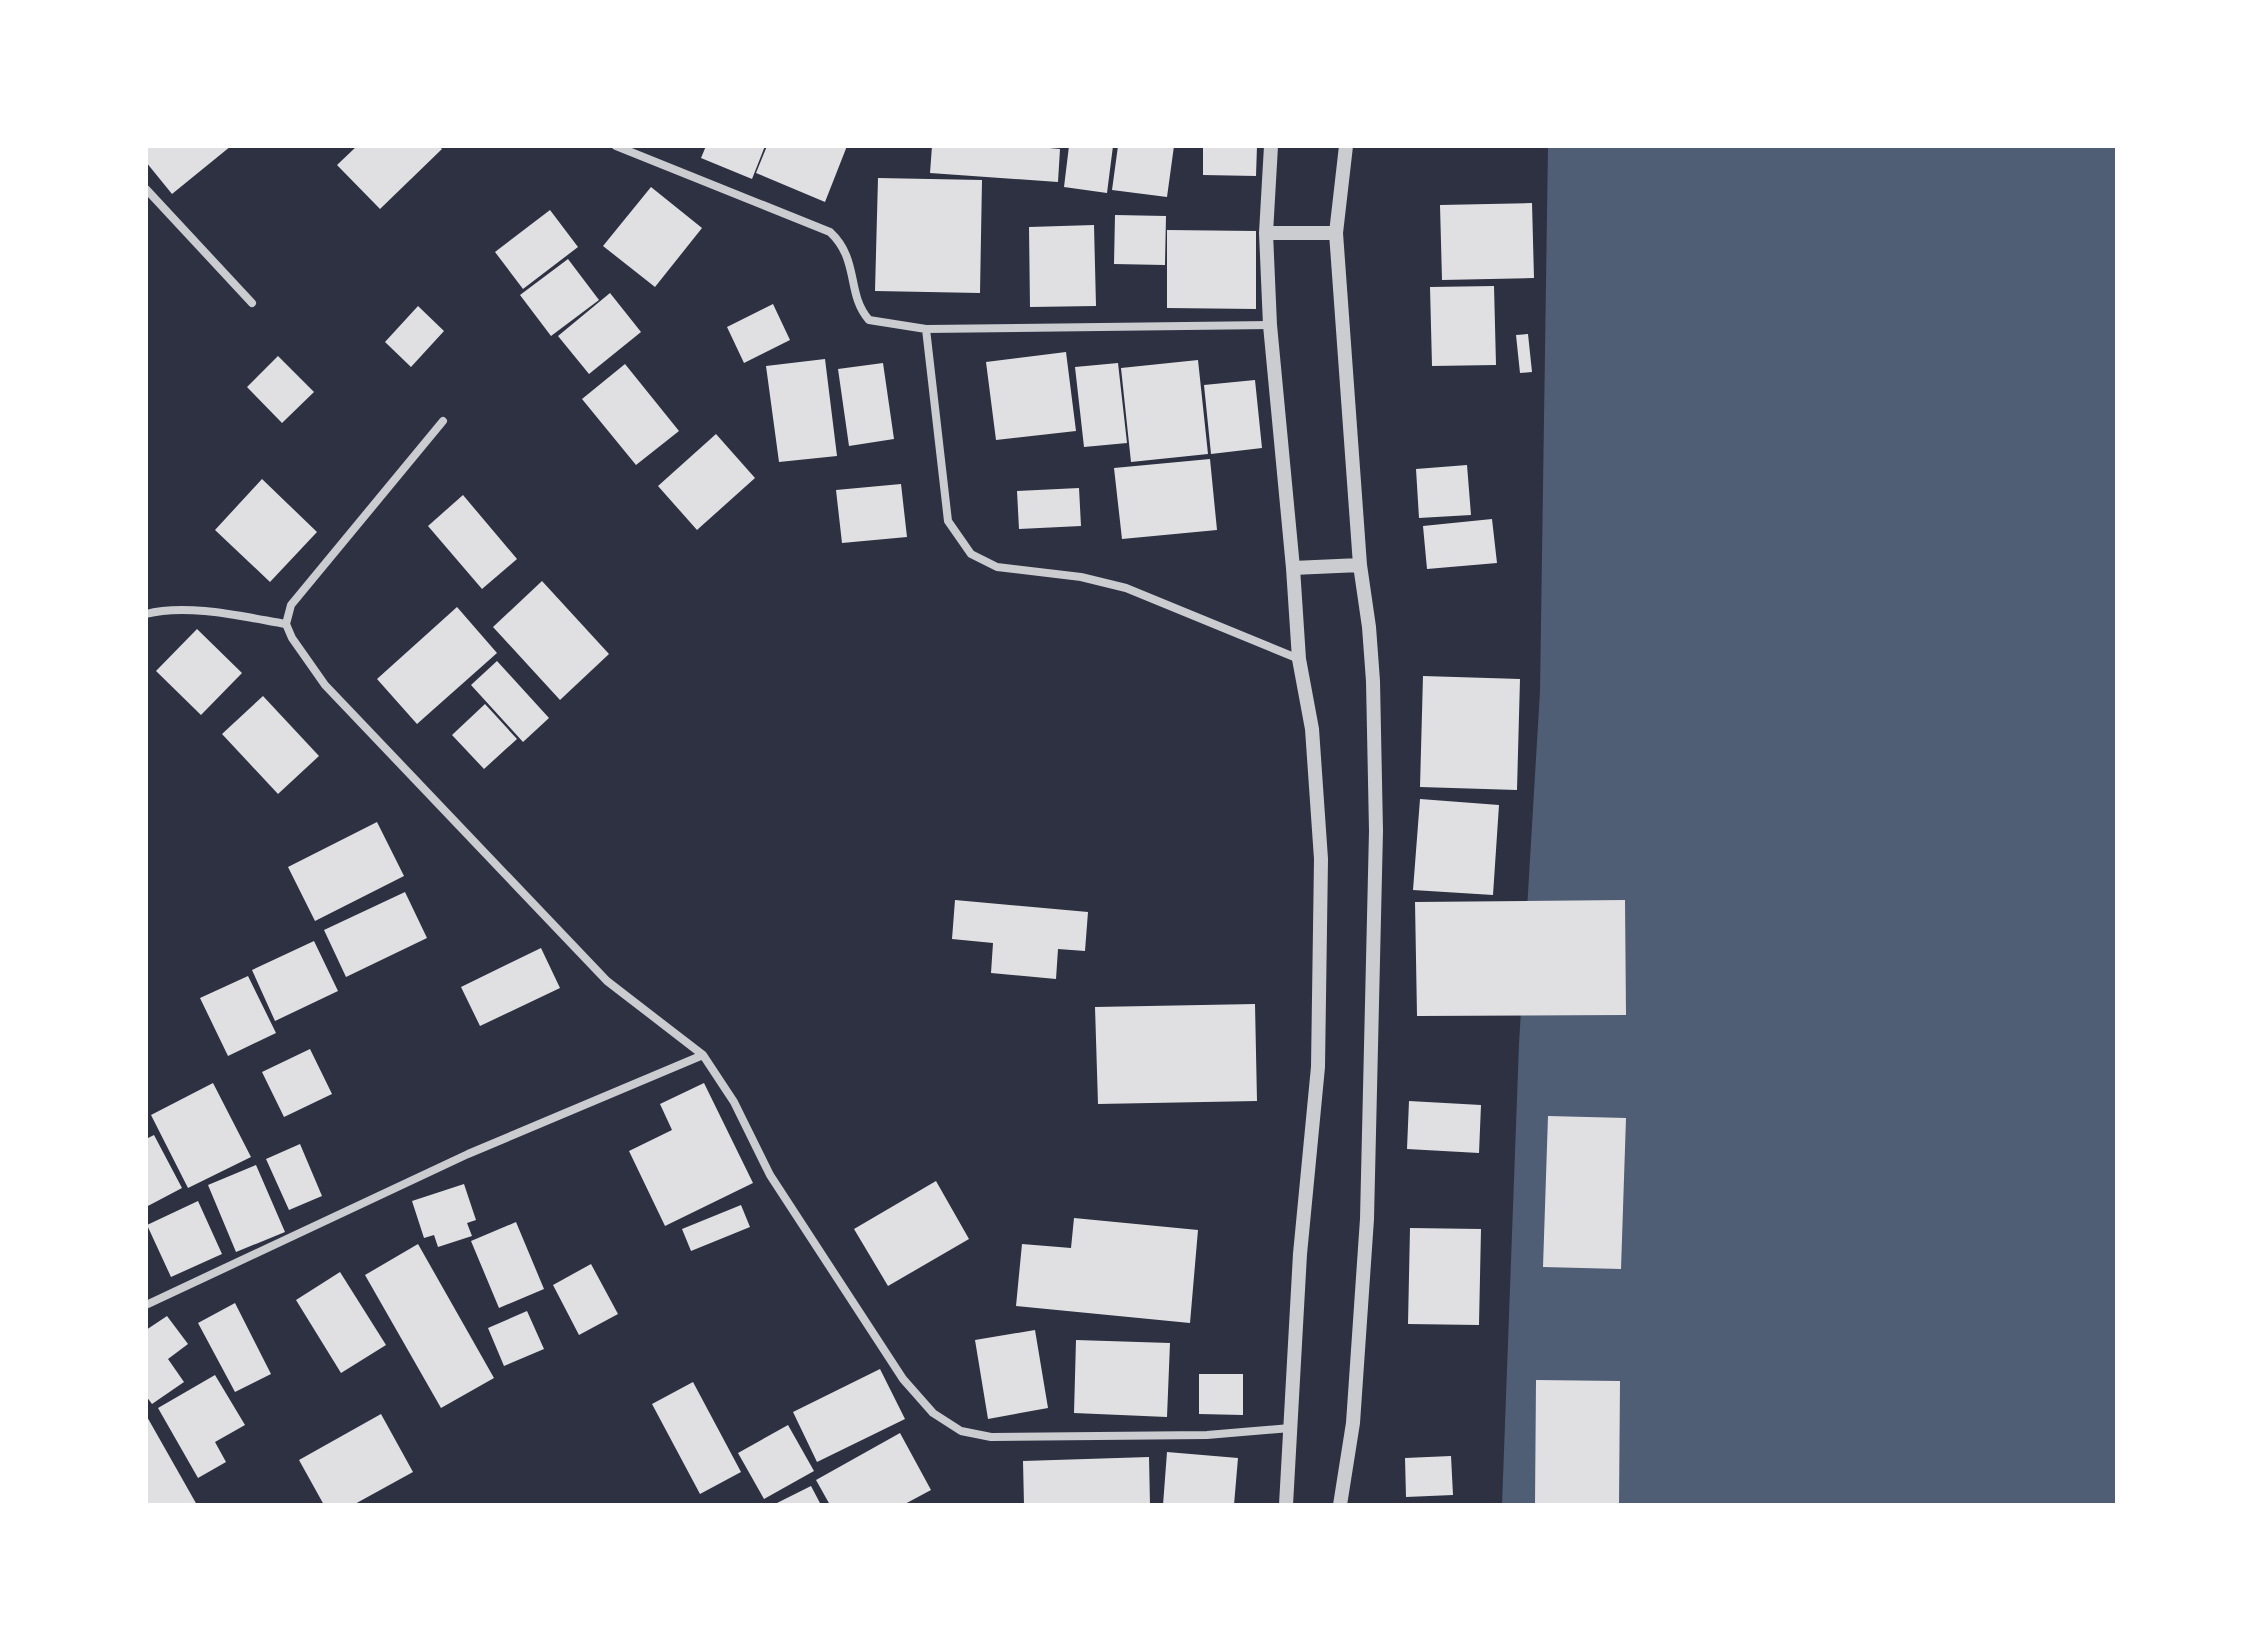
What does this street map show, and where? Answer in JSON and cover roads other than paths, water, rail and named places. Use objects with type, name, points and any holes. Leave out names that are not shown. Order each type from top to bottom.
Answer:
[{"type":"street","points":[[616,146],[830,232],[843,244],[861,310],[869,320],[926,329],[1270,325]]},
{"type":"street","points":[[1271,146],[1266,233],[1270,325],[1299,659],[1312,729],[1321,859],[1318,1067],[1300,1254],[1286,1505]]},
{"type":"street","points":[[1340,1505],[1353,1423],[1367,1219],[1376,847],[1373,681],[1360,565],[1336,233],[1346,146]]},
{"type":"street","points":[[146,189],[252,303]]},
{"type":"street","points":[[1266,233],[1336,233]]},
{"type":"street","points":[[926,329],[948,521],[971,554],[997,567],[1081,577],[1126,588],[1299,659]]},
{"type":"street","points":[[443,421],[291,605],[286,624],[292,638],[325,685],[607,981],[703,1055],[734,1102],[778,1187],[903,1379],[933,1413],[961,1431],[991,1437],[1207,1435],[1290,1428]]},
{"type":"street","points":[[1293,568],[1360,565]]},
{"type":"street","points":[[146,614],[200,612],[286,624]]},
{"type":"street","points":[[146,1305],[468,1154],[703,1055]]},
{"type":"water","points":[[1548,146],[2117,146],[2117,1505],[1502,1505],[1519,1044],[1540,691]]}]
